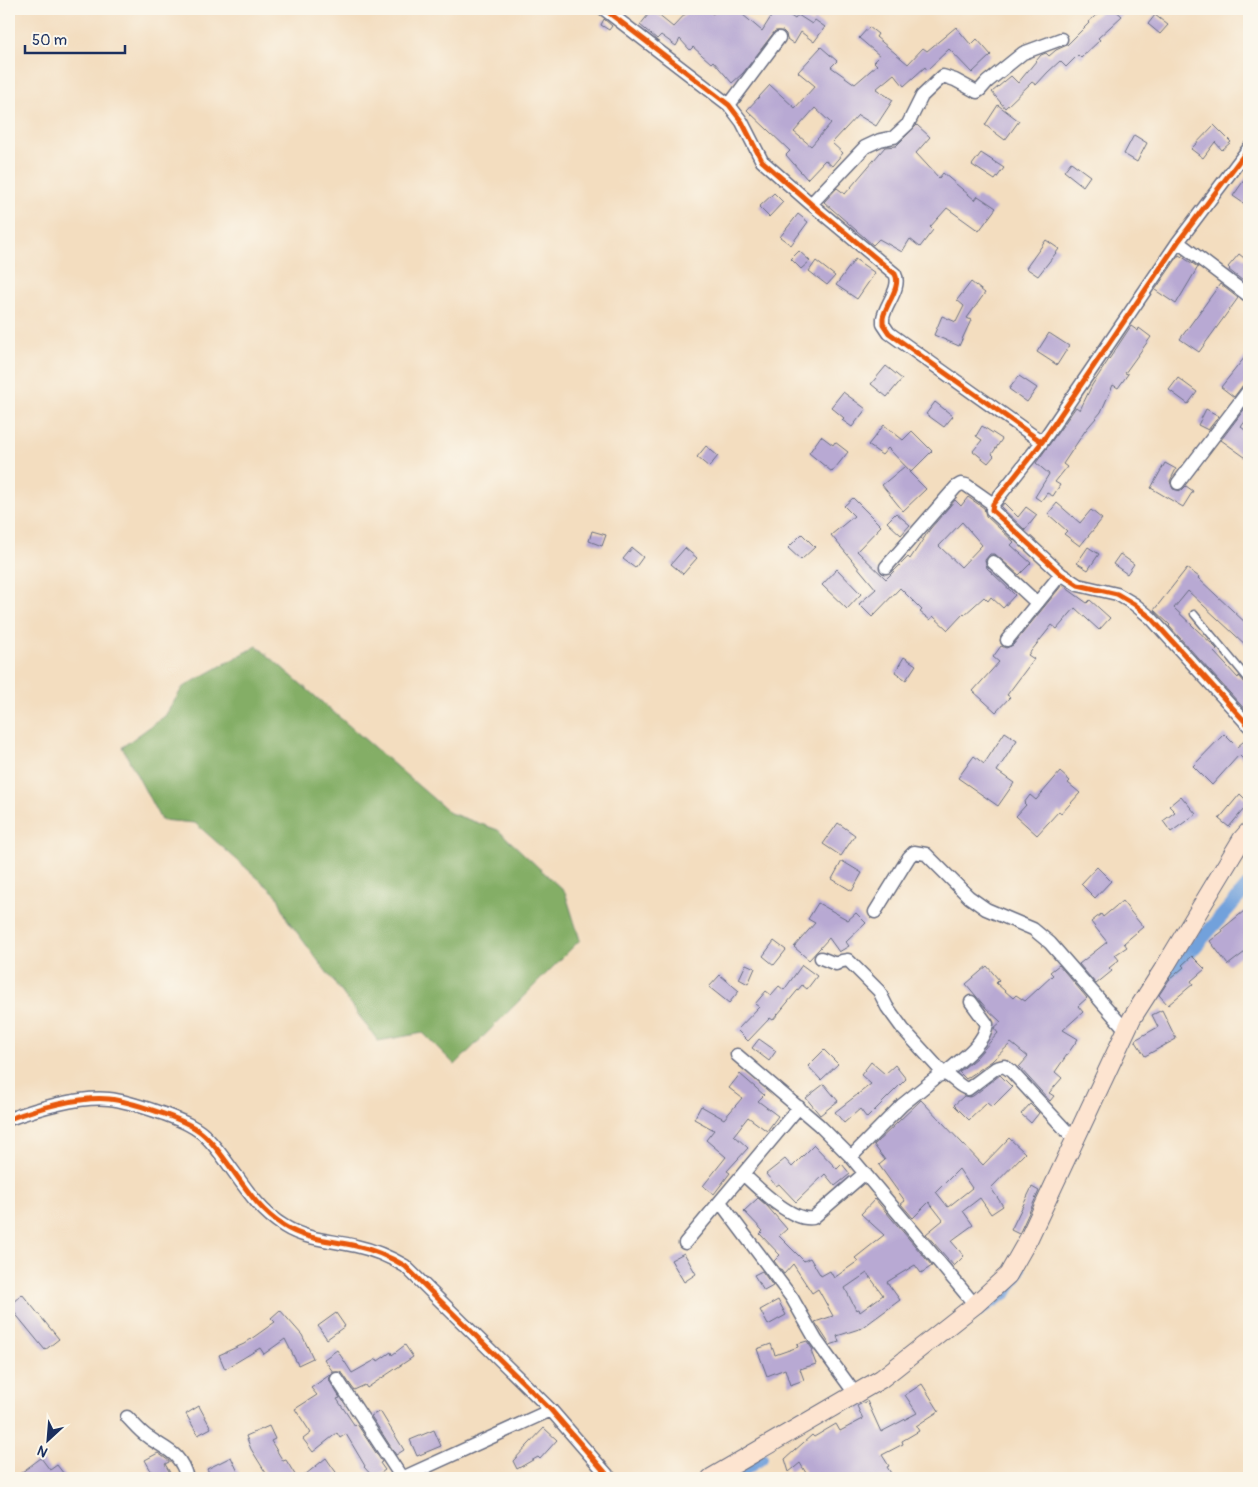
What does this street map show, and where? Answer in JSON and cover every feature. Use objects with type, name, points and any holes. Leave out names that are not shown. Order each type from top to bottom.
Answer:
[{"type":"main road","points":[[711,1478],[881,1379],[975,1305],[1008,1275],[1019,1258],[1139,1005],[1247,837]]},
{"type":"street","points":[[604,9],[729,105],[742,122],[762,161],[895,274],[897,284],[883,318],[883,324],[889,333],[1042,442]]},
{"type":"street","points":[[729,105],[779,38]]},
{"type":"street","points":[[811,204],[865,147],[880,140],[894,137],[908,124],[922,96],[943,76],[977,92],[1023,53],[1061,40]]},
{"type":"street","points":[[1249,148],[1178,242],[1042,442],[993,504],[992,510],[1061,574],[1078,585],[1117,594],[1134,604],[1151,618],[1249,726]]},
{"type":"street","points":[[1178,242],[1249,296]]},
{"type":"street","points":[[1178,482],[1249,390]]},
{"type":"street","points":[[886,566],[956,487],[961,484],[966,485],[993,504]]},
{"type":"street","points":[[993,562],[1037,603]]},
{"type":"street","points":[[1007,640],[1061,574]]},
{"type":"street","points":[[875,912],[909,857],[914,852],[926,854],[969,897],[986,909],[1033,929],[1050,944],[1126,1030]]},
{"type":"street","points":[[820,958],[836,964],[848,960],[879,991],[887,1007],[898,1022],[944,1074],[950,1076],[961,1088],[968,1089],[996,1068],[1004,1066],[1074,1139]]},
{"type":"street","points":[[851,1157],[902,1105],[938,1076],[944,1074],[976,1045],[986,1033],[987,1024],[971,1002]]},
{"type":"street","points":[[737,1055],[799,1107],[851,1157],[975,1305]]},
{"type":"street","points":[[9,1119],[27,1112],[86,1099],[108,1099],[132,1103],[177,1119],[193,1127],[209,1139],[260,1207],[284,1226],[306,1237],[357,1246],[390,1256],[405,1266],[551,1410],[610,1478]]},
{"type":"street","points":[[685,1243],[799,1107]]},
{"type":"street","points":[[743,1174],[768,1196],[794,1214],[808,1219],[813,1218],[865,1173]]},
{"type":"street","points":[[720,1202],[792,1298],[816,1340],[856,1395]]},
{"type":"street","points":[[337,1378],[402,1478],[551,1410]]},
{"type":"street","points":[[127,1417],[146,1436],[167,1448],[184,1464],[187,1478]]},
{"type":"lane","points":[[1194,614],[1249,680]]},
{"type":"green space","points":[[257,646],[450,813],[498,830],[565,892],[580,940],[455,1065],[423,1033],[378,1041],[287,919],[277,895],[195,823],[161,820],[122,747],[165,716],[183,687]]},
{"type":"building","points":[[690,9],[706,9],[713,14],[718,9],[736,9],[762,31],[776,9],[780,9],[795,19],[798,15],[812,24],[815,20],[825,27],[814,42],[801,32],[794,44],[787,39],[783,31],[775,31],[743,73],[732,83],[713,61],[711,63],[693,47],[690,50],[680,39],[676,46],[661,35],[657,39],[640,25],[652,10],[673,27]]},
{"type":"building","points":[[1104,9],[1114,9],[1122,16],[1098,38],[1100,40],[1081,58],[1078,55],[1066,67],[1060,61],[1036,85],[1032,82],[1005,108],[992,92],[1011,76],[1018,83],[1041,55],[1046,53],[1049,56],[1067,45],[1088,22]]},
{"type":"building","points":[[1155,15],[1168,25],[1160,34],[1148,24]]},
{"type":"building","points":[[604,19],[612,26],[609,30],[601,25]]},
{"type":"building","points":[[869,27],[878,34],[876,37],[908,64],[923,48],[927,51],[956,27],[971,45],[977,39],[991,55],[972,73],[949,49],[927,70],[925,67],[904,86],[894,74],[876,89],[893,100],[876,126],[858,115],[832,143],[843,153],[832,166],[825,160],[807,179],[786,155],[790,151],[747,110],[770,85],[795,108],[815,86],[798,72],[821,47],[837,61],[831,67],[855,84],[877,65],[874,62],[880,56],[859,38]],"holes":[[[815,108],[831,123],[811,146],[794,132]]]},
{"type":"building","points":[[998,105],[1019,121],[1005,140],[985,125]]},
{"type":"building","points":[[917,125],[930,137],[916,153],[939,178],[943,173],[975,200],[978,196],[996,208],[979,231],[947,208],[930,227],[933,230],[920,247],[910,239],[902,252],[879,239],[873,245],[824,202],[837,188],[845,194],[885,147],[896,146]]},
{"type":"building","points":[[1214,125],[1231,142],[1222,150],[1215,142],[1203,158],[1191,149]]},
{"type":"building","points":[[1134,135],[1147,143],[1137,162],[1124,154]]},
{"type":"building","points":[[981,153],[1004,168],[995,180],[972,165]]},
{"type":"building","points":[[1071,162],[1090,176],[1083,186],[1064,171]]},
{"type":"building","points":[[1249,173],[1249,207],[1233,196]]},
{"type":"building","points":[[774,193],[783,202],[769,217],[759,207]]},
{"type":"building","points":[[798,214],[808,222],[791,245],[780,237]]},
{"type":"building","points":[[1046,240],[1059,249],[1038,276],[1026,268]]},
{"type":"building","points":[[799,251],[810,261],[801,269],[791,259]]},
{"type":"building","points":[[1239,254],[1249,262],[1249,281],[1247,284],[1229,270],[1228,267]]},
{"type":"building","points":[[1179,255],[1198,267],[1176,304],[1155,290]]},
{"type":"building","points":[[855,259],[875,273],[857,299],[836,285]]},
{"type":"building","points":[[816,261],[835,276],[827,285],[809,271]]},
{"type":"building","points":[[971,282],[985,293],[967,318],[971,320],[959,346],[934,335],[942,316],[956,322],[964,306],[957,300]]},
{"type":"building","points":[[1220,284],[1238,298],[1199,352],[1180,339]]},
{"type":"building","points":[[1131,326],[1138,331],[1139,328],[1151,337],[1125,373],[1128,374],[1118,388],[1113,385],[1101,412],[1085,431],[1063,464],[1067,467],[1055,482],[1060,485],[1053,496],[1047,493],[1041,501],[1035,497],[1049,474],[1036,463],[1076,407],[1080,410],[1092,385]]},
{"type":"building","points":[[1049,333],[1069,346],[1057,365],[1037,352]]},
{"type":"building","points":[[1249,352],[1249,382],[1243,385],[1234,397],[1221,387]]},
{"type":"building","points":[[886,366],[902,379],[887,397],[871,384]]},
{"type":"building","points":[[1019,376],[1037,388],[1027,402],[1009,389]]},
{"type":"building","points":[[1178,378],[1197,392],[1188,404],[1169,390]]},
{"type":"building","points":[[843,392],[866,409],[852,427],[842,420],[844,418],[831,407]]},
{"type":"building","points":[[935,402],[953,416],[944,427],[926,414]]},
{"type":"building","points":[[1249,403],[1249,416],[1241,427],[1249,433],[1249,460],[1221,440]]},
{"type":"building","points":[[1206,409],[1219,416],[1208,430],[1198,425]]},
{"type":"building","points":[[884,425],[903,440],[912,431],[932,451],[911,472],[888,448],[882,455],[868,445]]},
{"type":"building","points":[[982,426],[1002,439],[992,454],[994,456],[988,463],[973,451],[982,440],[976,436]]},
{"type":"building","points":[[821,436],[833,445],[835,442],[848,452],[832,472],[809,453]]},
{"type":"building","points":[[706,446],[718,456],[709,467],[697,457]]},
{"type":"building","points":[[1165,463],[1176,469],[1170,481],[1173,489],[1181,491],[1186,486],[1193,491],[1183,507],[1151,488]]},
{"type":"building","points":[[904,467],[926,489],[903,511],[882,485]]},
{"type":"building","points":[[968,497],[984,508],[986,516],[1014,542],[1011,545],[1031,563],[1019,575],[995,554],[990,554],[985,560],[987,568],[1015,595],[1003,608],[991,597],[988,601],[984,597],[963,614],[948,630],[933,616],[930,620],[920,612],[922,610],[900,588],[872,617],[859,604],[876,589],[831,535],[854,516],[844,506],[853,498],[881,526],[857,551],[886,579],[908,557],[910,559],[930,529],[955,500],[961,506]],"holes":[[[962,522],[982,545],[961,567],[939,546]]]},
{"type":"building","points":[[1004,503],[1018,517],[1026,507],[1037,515],[1025,530],[1001,507]]},
{"type":"building","points":[[1057,503],[1080,523],[1091,510],[1102,519],[1080,546],[1064,534],[1067,531],[1048,514]]},
{"type":"building","points":[[896,513],[910,525],[901,535],[887,522]]},
{"type":"building","points":[[592,531],[606,535],[602,546],[589,541]]},
{"type":"building","points":[[802,534],[815,547],[801,560],[788,548]]},
{"type":"building","points":[[1088,547],[1099,554],[1088,570],[1077,563]]},
{"type":"building","points":[[632,548],[643,557],[635,568],[623,559]]},
{"type":"building","points":[[685,548],[697,558],[683,574],[671,564]]},
{"type":"building","points":[[1120,554],[1134,564],[1127,574],[1113,564]]},
{"type":"building","points":[[1187,568],[1199,577],[1249,626],[1249,648],[1188,591],[1174,608],[1217,649],[1214,652],[1238,678],[1239,676],[1249,685],[1249,714],[1170,625],[1154,610]]},
{"type":"building","points":[[837,569],[861,594],[847,609],[822,585]]},
{"type":"building","points":[[1062,585],[1087,603],[1090,600],[1110,618],[1099,630],[1075,608],[1057,629],[1052,625],[1028,655],[1034,659],[1007,695],[1010,697],[996,712],[973,691],[999,662],[993,657],[1001,646],[1006,648],[1013,645]]},
{"type":"building","points":[[904,657],[916,665],[906,680],[895,672]]},
{"type":"building","points":[[1005,732],[1017,740],[997,771],[1014,783],[998,806],[958,778],[974,756],[984,764]]},
{"type":"building","points":[[1224,734],[1237,747],[1249,737],[1249,765],[1239,755],[1212,785],[1193,766]]},
{"type":"building","points":[[1060,772],[1070,781],[1068,783],[1080,793],[1061,814],[1059,811],[1037,835],[1016,816],[1026,805],[1024,803],[1030,795],[1036,800]]},
{"type":"building","points":[[1240,794],[1249,803],[1229,827],[1219,819]]},
{"type":"building","points":[[1181,796],[1196,814],[1171,832],[1163,821],[1175,812],[1169,806]]},
{"type":"building","points":[[838,823],[855,835],[841,856],[823,844]]},
{"type":"building","points":[[842,861],[862,873],[852,891],[832,879]]},
{"type":"building","points":[[1097,867],[1111,881],[1095,898],[1081,884]]},
{"type":"building","points":[[1122,901],[1143,927],[1124,943],[1127,947],[1115,955],[1119,960],[1109,968],[1112,971],[1096,984],[1079,964],[1107,942],[1091,922],[1101,914],[1103,917]]},
{"type":"building","points":[[818,903],[848,920],[856,913],[866,923],[846,942],[849,946],[839,952],[829,938],[809,960],[794,947],[815,923],[808,919]]},
{"type":"building","points":[[1249,907],[1249,949],[1228,965],[1210,941]]},
{"type":"building","points":[[774,941],[786,950],[774,965],[763,956]]},
{"type":"building","points":[[1192,956],[1205,969],[1191,981],[1193,984],[1168,1005],[1159,995],[1169,980],[1184,967],[1182,965]]},
{"type":"building","points":[[746,964],[755,968],[748,984],[739,979]]},
{"type":"building","points":[[802,965],[817,976],[807,989],[802,985],[773,1020],[770,1018],[748,1041],[737,1030],[759,1007],[755,1004],[766,991],[771,995],[779,986],[784,990]]},
{"type":"building","points":[[1059,965],[1087,998],[1078,1006],[1083,1012],[1063,1030],[1078,1039],[1055,1072],[1062,1078],[1049,1093],[1054,1096],[1050,1101],[1019,1067],[1028,1057],[1011,1043],[992,1061],[966,1079],[959,1072],[976,1058],[998,1033],[994,1028],[1001,1022],[986,1008],[966,984],[987,966],[999,980],[996,983],[1013,998],[1016,995],[1025,1001],[1053,975],[1050,972]]},
{"type":"building","points":[[720,975],[739,991],[729,1003],[709,987]]},
{"type":"building","points":[[1162,1010],[1176,1039],[1145,1056],[1135,1040],[1158,1027],[1152,1015]]},
{"type":"building","points":[[759,1039],[776,1051],[769,1061],[752,1048]]},
{"type":"building","points":[[824,1050],[838,1064],[821,1080],[808,1066]]},
{"type":"building","points":[[871,1062],[885,1074],[895,1065],[906,1079],[867,1118],[860,1109],[844,1123],[835,1112],[871,1084],[861,1075]]},
{"type":"building","points":[[740,1074],[764,1095],[758,1101],[778,1116],[767,1131],[748,1117],[734,1135],[748,1148],[727,1171],[730,1173],[714,1194],[703,1186],[726,1157],[706,1140],[714,1130],[694,1119],[701,1106],[724,1119],[742,1098],[729,1088]]},
{"type":"building","points":[[1000,1075],[1012,1087],[992,1107],[987,1103],[969,1120],[954,1105],[964,1096],[973,1096]]},
{"type":"building","points":[[824,1084],[838,1101],[820,1115],[806,1098]]},
{"type":"building","points":[[921,1100],[983,1165],[1009,1138],[1025,1153],[991,1188],[1003,1206],[991,1214],[980,1198],[963,1211],[973,1225],[951,1241],[964,1256],[954,1266],[926,1234],[943,1220],[929,1202],[913,1218],[901,1204],[905,1201],[879,1165],[885,1160],[874,1145]],"holes":[[[959,1169],[972,1188],[948,1207],[936,1192]]]},
{"type":"building","points":[[1030,1104],[1039,1113],[1031,1123],[1021,1114]]},
{"type":"building","points":[[814,1145],[837,1169],[842,1164],[850,1174],[835,1186],[825,1174],[796,1202],[779,1184],[776,1186],[766,1174],[785,1159],[792,1167]]},
{"type":"building","points":[[1032,1187],[1039,1191],[1019,1234],[1011,1230]]},
{"type":"building","points":[[758,1198],[787,1229],[779,1236],[804,1261],[810,1258],[821,1276],[830,1271],[834,1278],[858,1261],[855,1258],[884,1235],[861,1214],[875,1199],[932,1266],[921,1273],[915,1265],[887,1282],[900,1300],[862,1328],[837,1336],[839,1342],[830,1345],[815,1322],[833,1316],[818,1289],[812,1293],[793,1264],[784,1274],[774,1261],[780,1255],[760,1234],[763,1231],[744,1211]],"holes":[[[867,1273],[883,1295],[860,1312],[859,1309],[856,1310],[845,1288]]]},
{"type":"building","points":[[684,1253],[696,1274],[684,1282],[671,1260]]},
{"type":"building","points":[[762,1271],[773,1286],[764,1291],[754,1275]]},
{"type":"building","points":[[22,1294],[59,1339],[45,1350],[9,1306]]},
{"type":"building","points":[[778,1300],[786,1315],[768,1325],[760,1310]]},
{"type":"building","points":[[280,1310],[302,1335],[313,1358],[298,1365],[285,1339],[264,1354],[260,1348],[225,1369],[219,1355],[244,1344],[275,1322],[271,1318]]},
{"type":"building","points":[[336,1313],[345,1326],[327,1339],[318,1326]]},
{"type":"building","points":[[807,1341],[813,1350],[811,1351],[816,1364],[800,1369],[804,1380],[790,1385],[785,1369],[767,1376],[757,1349],[771,1344],[775,1355],[798,1347],[797,1344]]},
{"type":"building","points":[[405,1345],[413,1357],[367,1388],[365,1385],[354,1390],[343,1374],[333,1372],[324,1359],[337,1350],[352,1373],[377,1359],[378,1361],[391,1352],[392,1355]]},
{"type":"building","points":[[331,1374],[329,1380],[340,1398],[337,1399],[355,1426],[357,1424],[382,1462],[380,1463],[385,1470],[374,1478],[364,1467],[346,1434],[340,1438],[337,1433],[313,1452],[303,1439],[311,1433],[295,1409],[317,1395],[311,1388]]},
{"type":"building","points":[[922,1384],[939,1411],[916,1426],[919,1431],[902,1441],[903,1444],[882,1455],[894,1478],[809,1478],[800,1463],[789,1472],[785,1459],[812,1435],[814,1437],[836,1424],[840,1431],[863,1419],[857,1406],[867,1401],[881,1432],[917,1413],[905,1395]]},
{"type":"building","points":[[199,1406],[211,1428],[198,1435],[186,1414]]},
{"type":"building","points":[[380,1411],[404,1450],[396,1455],[371,1416]]},
{"type":"building","points":[[269,1426],[275,1439],[271,1441],[283,1461],[286,1460],[297,1478],[269,1478],[251,1449],[246,1436]]},
{"type":"building","points":[[544,1428],[557,1440],[540,1459],[538,1457],[517,1469],[513,1461]]},
{"type":"building","points":[[434,1430],[441,1446],[417,1456],[410,1440]]},
{"type":"building","points":[[158,1453],[169,1461],[165,1464],[173,1478],[155,1478],[145,1460]]},
{"type":"building","points":[[231,1457],[239,1474],[230,1478],[212,1478],[207,1469]]},
{"type":"building","points":[[41,1458],[50,1470],[57,1465],[67,1478],[14,1478]]},
{"type":"building","points":[[326,1458],[340,1478],[301,1478]]},
{"type":"waterway","points":[[1158,989],[1249,885]]},
{"type":"waterway","points":[[977,1311],[1006,1292],[1019,1269]]},
{"type":"waterway","points":[[730,1478],[761,1458]]},
{"type":"cycle path","points":[[604,9],[729,105],[742,122],[762,161],[895,274],[897,279],[895,290],[883,318],[883,324],[889,333],[1042,442]]},
{"type":"cycle path","points":[[1249,148],[1178,242],[1042,442],[993,504],[992,510],[1061,574],[1078,585],[1117,594],[1134,604],[1151,618],[1249,726]]},
{"type":"cycle path","points":[[9,1119],[44,1107],[71,1101],[109,1099],[150,1109],[194,1128],[205,1135],[262,1208],[284,1226],[310,1237],[369,1250],[405,1266],[551,1410],[610,1478]]}]
